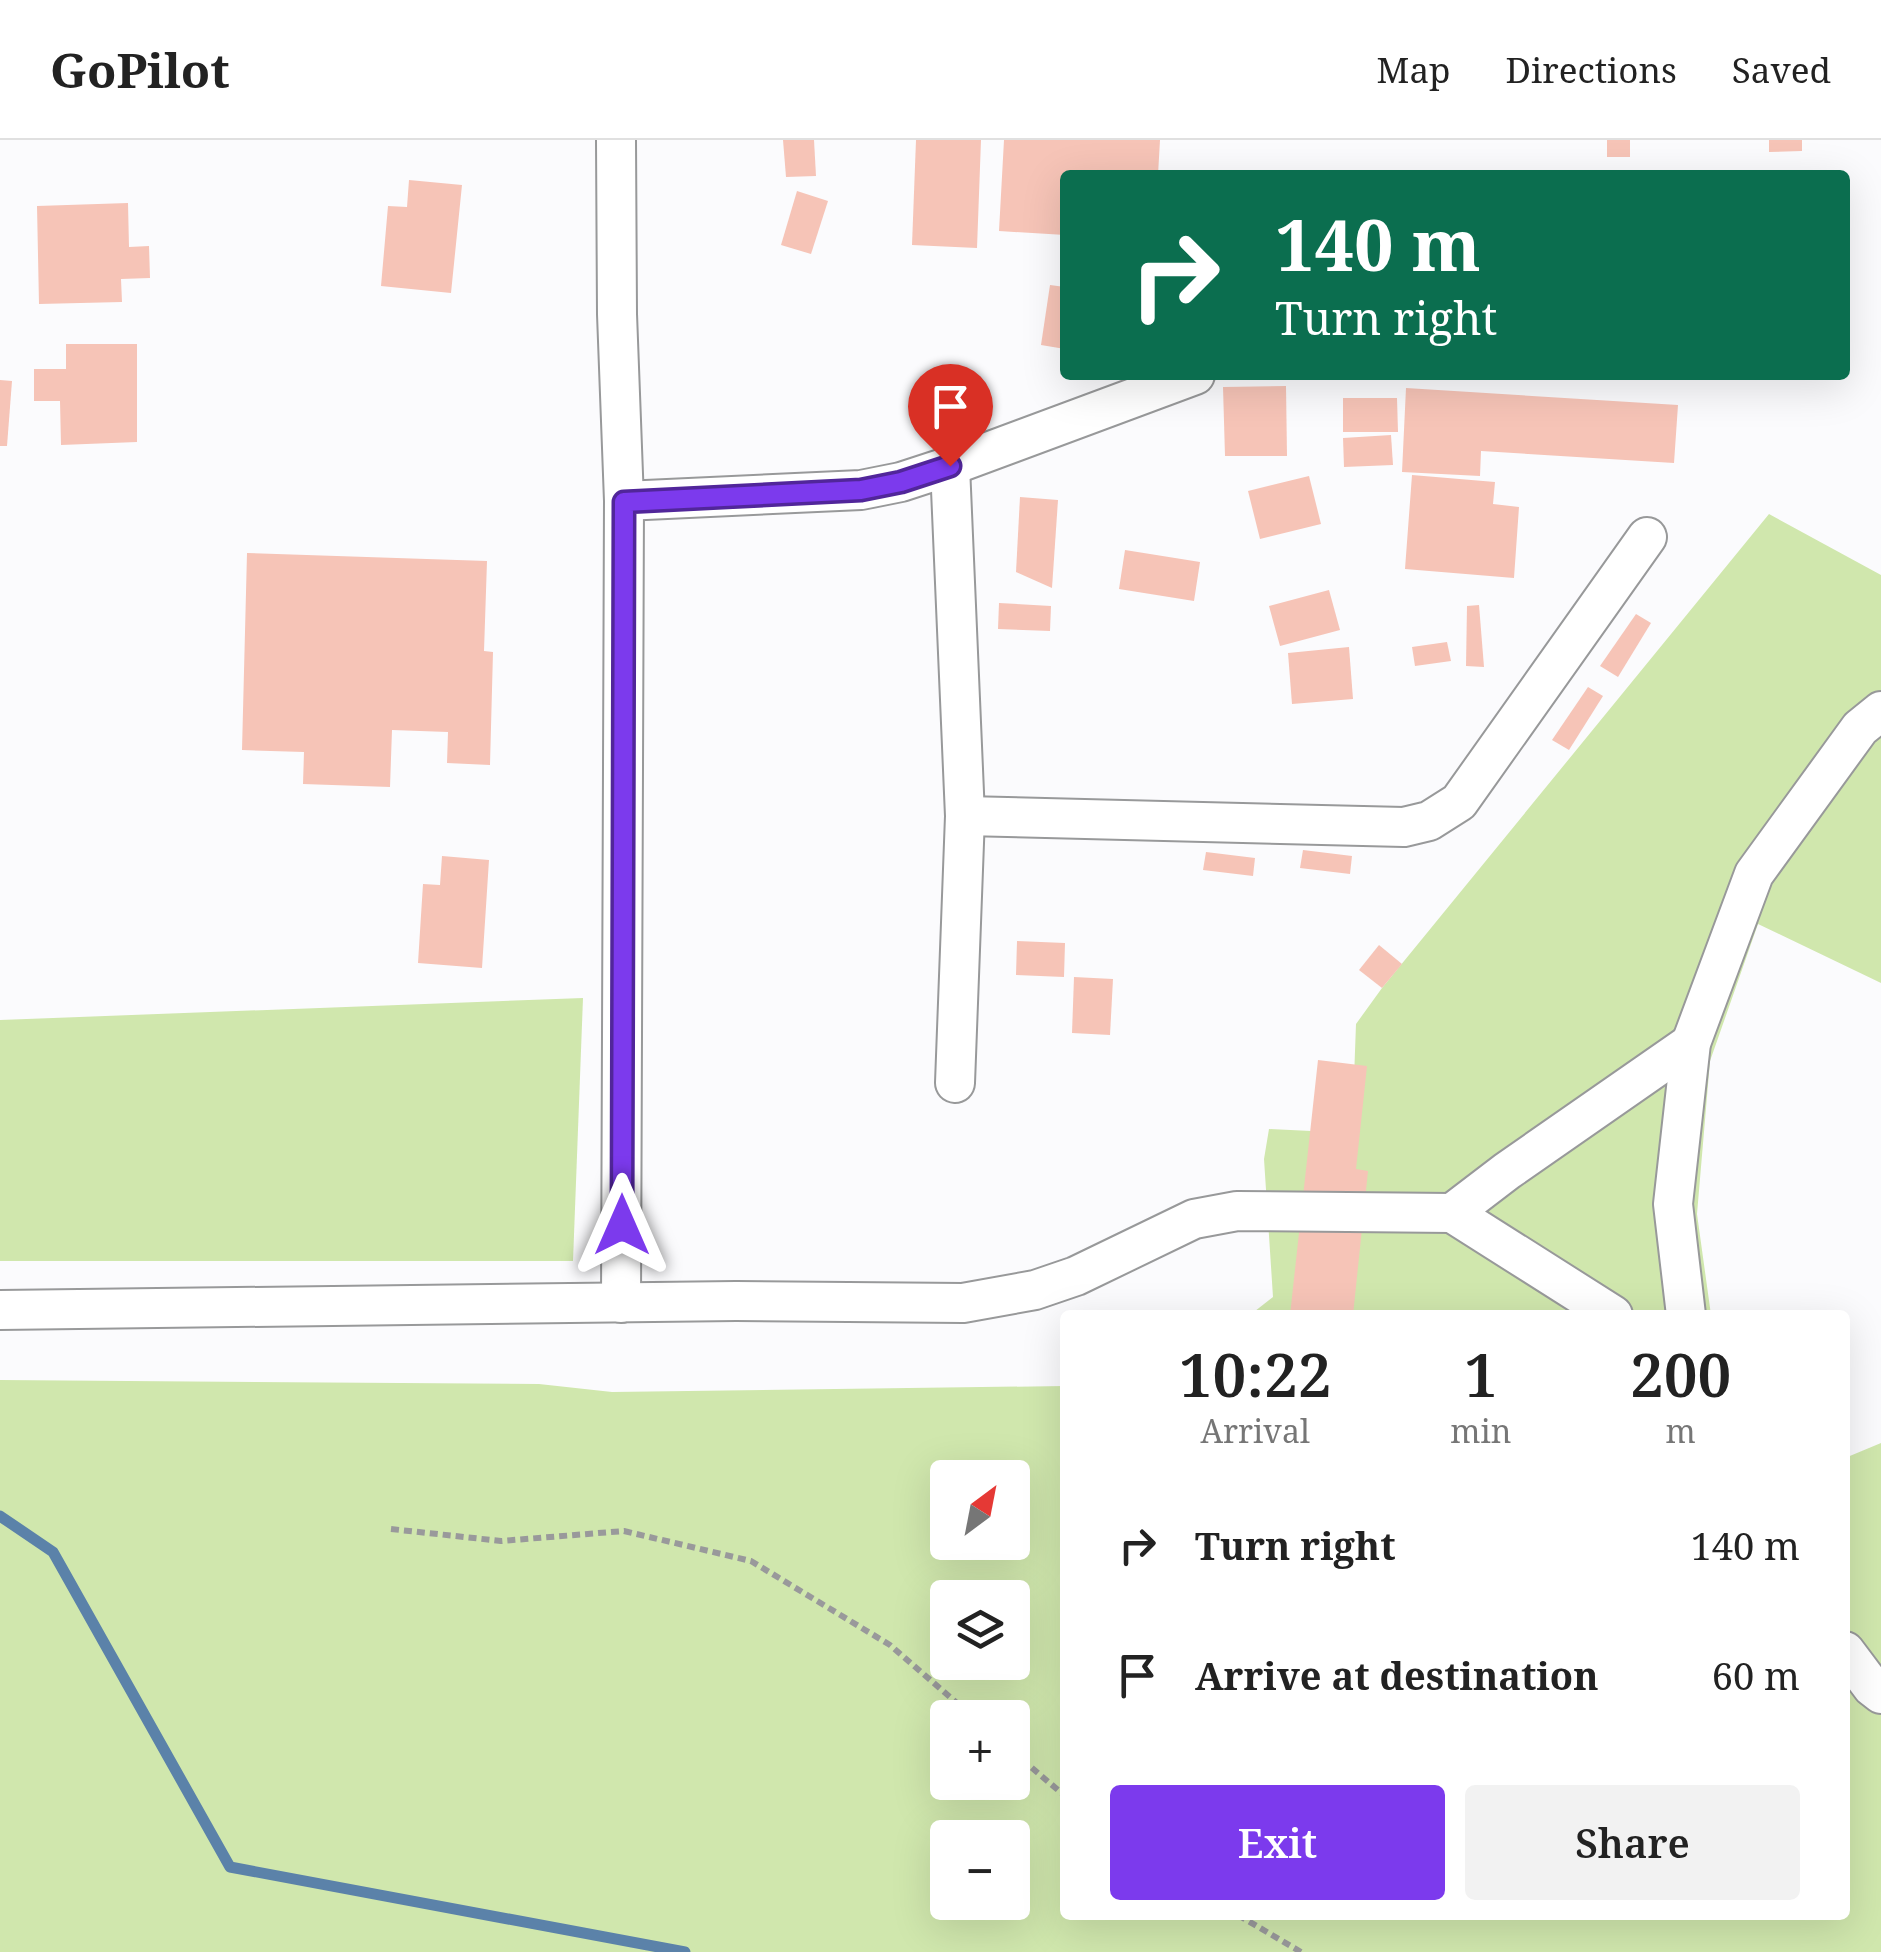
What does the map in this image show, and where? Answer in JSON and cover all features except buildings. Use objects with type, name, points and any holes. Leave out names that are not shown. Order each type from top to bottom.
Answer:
[{"type":"street","points":[[616,140],[624,502],[621,1303]]},
{"type":"street","points":[[624,502],[861,490],[901,482],[1182,380]]},
{"type":"street","points":[[950,466],[965,816],[956,1083]]},
{"type":"street","points":[[965,816],[1404,827],[1429,820],[1459,802],[1647,537]]},
{"type":"street","points":[[1685,1310],[1673,1204],[1691,1043],[1754,874],[1860,728],[1881,711]]},
{"type":"street","points":[[1452,1214],[1506,1171],[1691,1043]]},
{"type":"street","points":[[0,1310],[736,1301],[962,1303],[1035,1290],[1076,1276],[1194,1219],[1237,1211],[1452,1214],[1604,1310]]},
{"type":"street","points":[[1850,1657],[1881,1694]]},
{"type":"path","points":[[391,1529],[501,1540],[624,1530],[752,1561],[890,1645],[953,1700]]},
{"type":"path","points":[[1030,1766],[1060,1792]]},
{"type":"path","points":[[1247,1920],[1301,1952]]},
{"type":"green space","points":[[1769,514],[1881,575],[1881,983],[1758,924],[1710,1061],[1697,1214],[1710,1310],[1256,1310],[1273,1297],[1264,1159],[1269,1129],[1352,1133],[1356,1024]]},
{"type":"green space","points":[[583,998],[573,1261],[0,1261],[0,1020]]},
{"type":"green space","points":[[0,1380],[539,1384],[612,1392],[1060,1386],[1060,1920],[1850,1920],[1850,1456],[1881,1443],[1881,1952],[0,1952]]},
{"type":"waterway","points":[[0,1516],[53,1552],[230,1867],[685,1952]]},
{"type":"route","points":[[622,1225],[624,502],[861,490],[950,466]]}]
